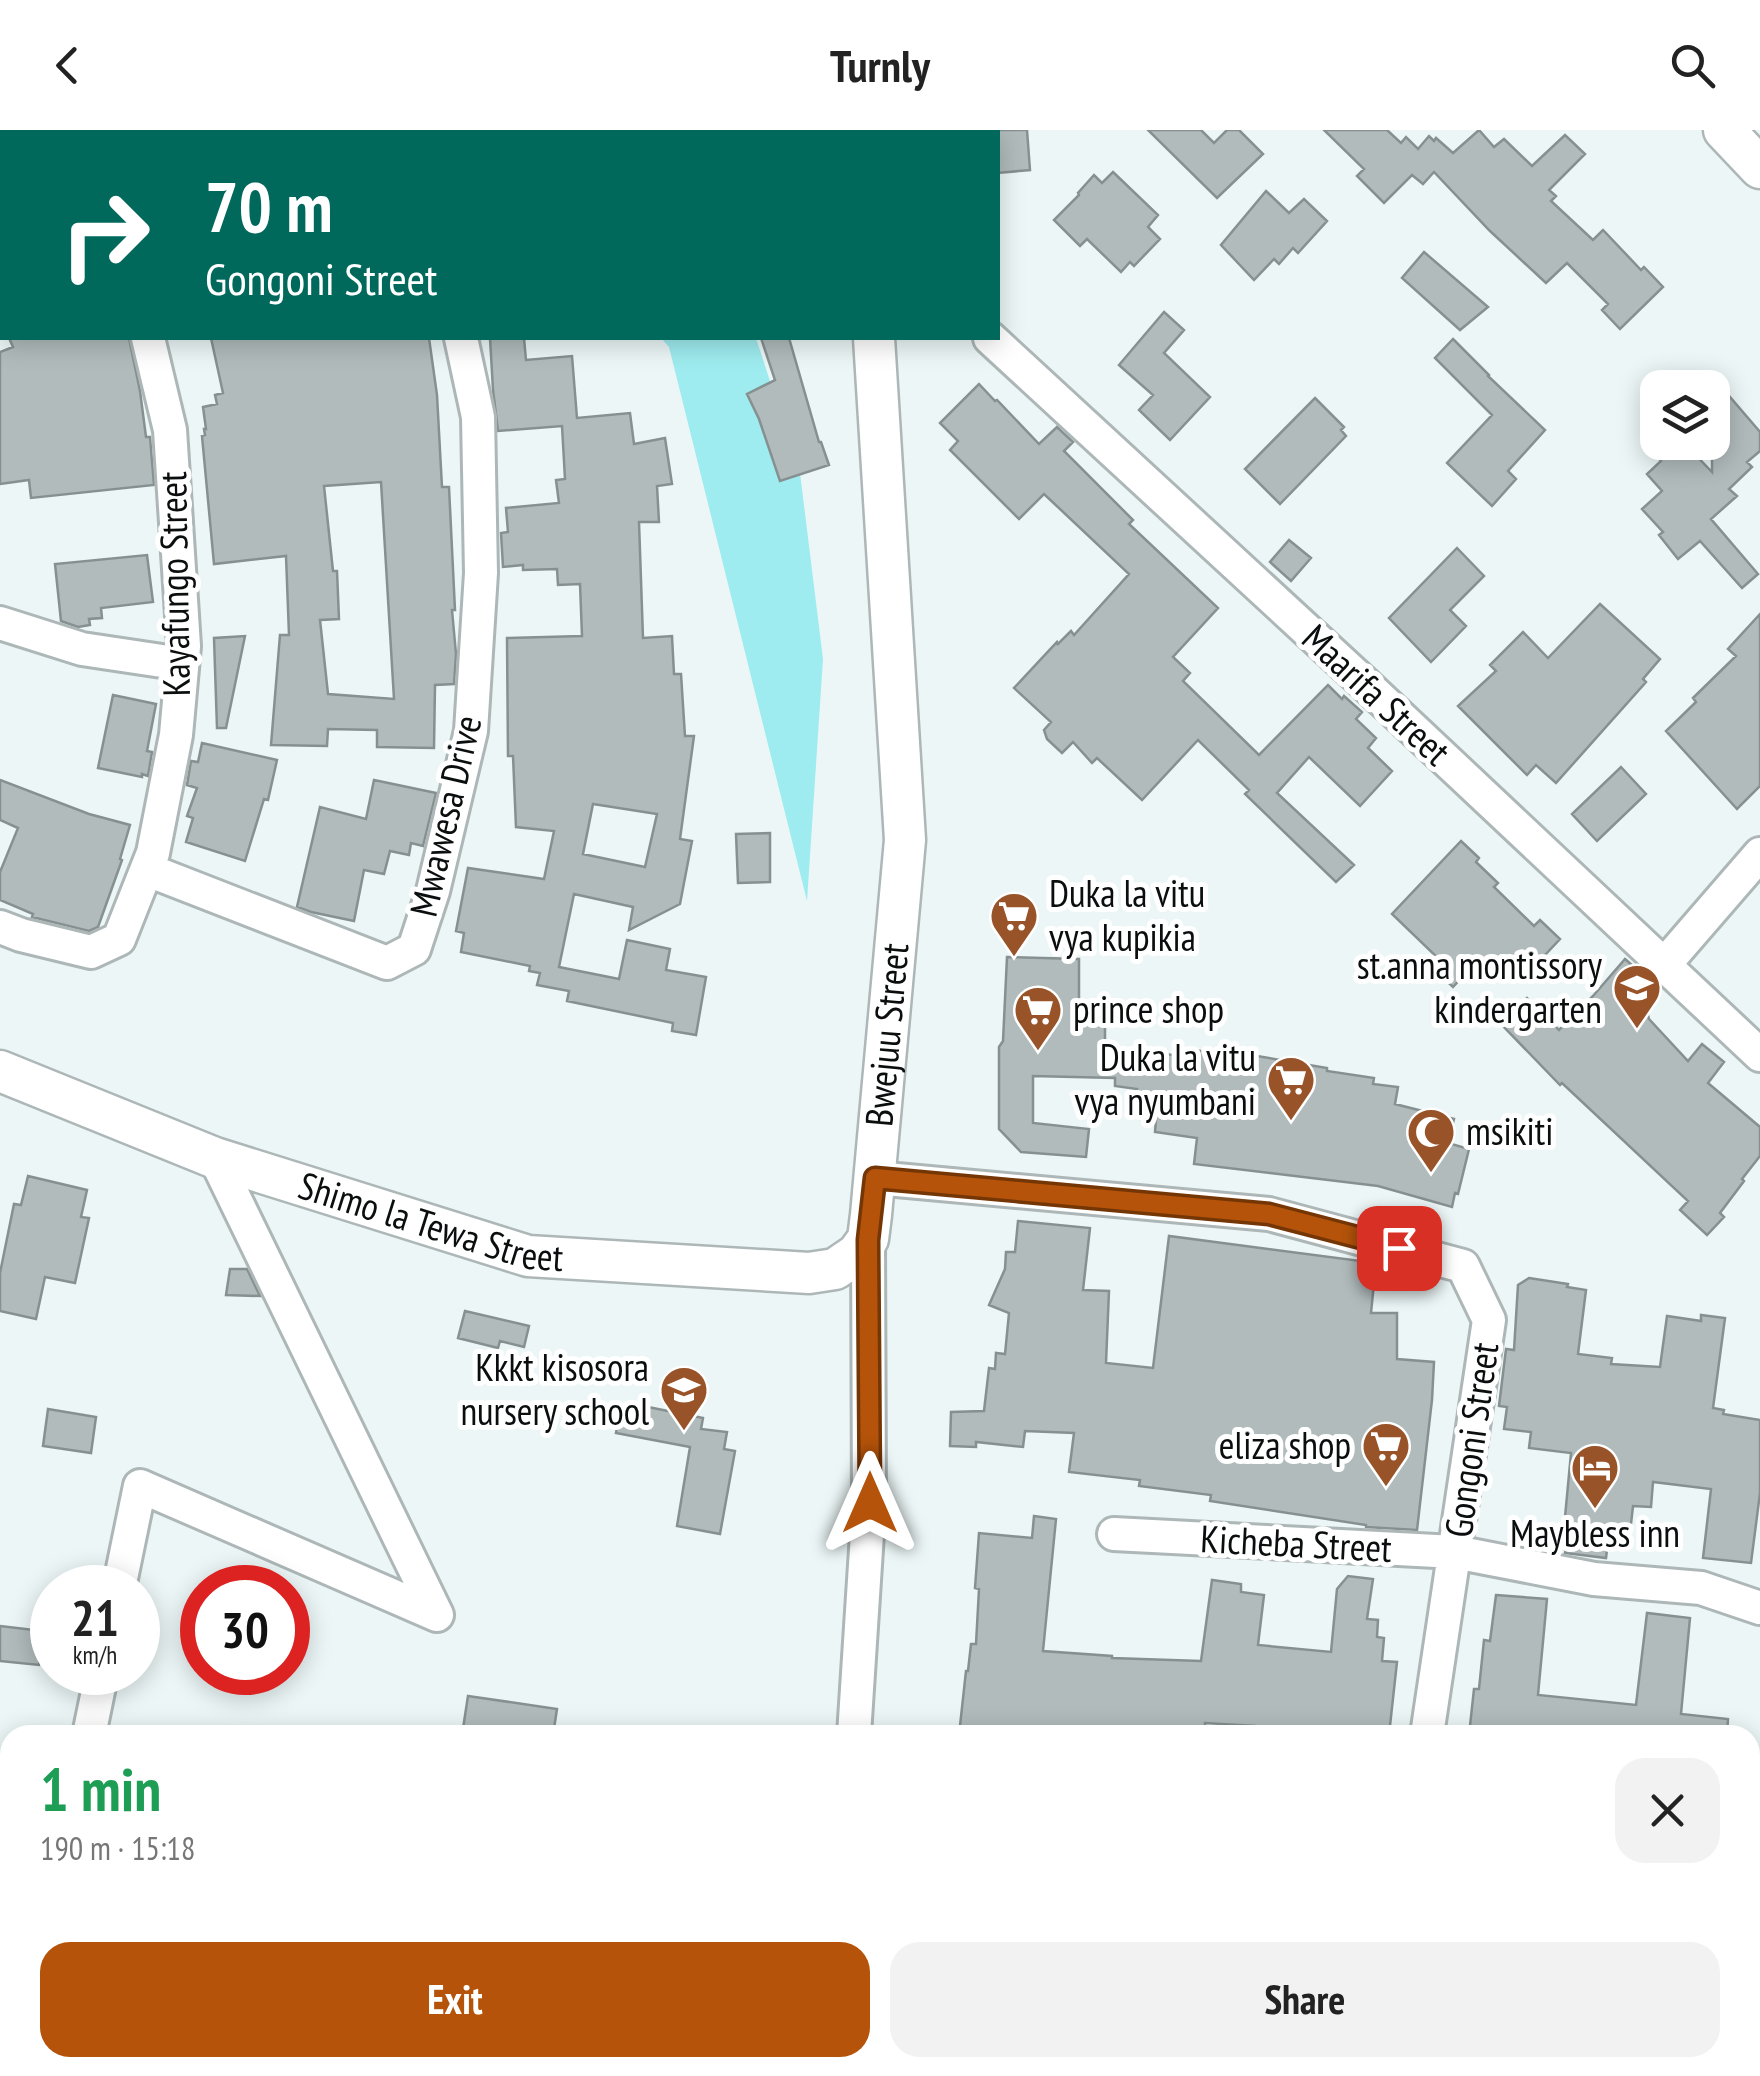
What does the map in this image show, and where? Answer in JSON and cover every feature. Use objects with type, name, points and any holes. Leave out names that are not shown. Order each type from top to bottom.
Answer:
[{"type":"street","points":[[1724,130],[1760,168]]},
{"type":"street","name":"Kayafungo Street","points":[[0,927],[91,952],[119,939],[148,870],[176,735],[184,646],[170,430],[148,340]]},
{"type":"street","name":"Mwawesa Drive","points":[[148,870],[386,962],[414,949],[471,731],[481,573],[478,417],[461,340]]},
{"type":"street","name":"Bwejuu Street","points":[[855,1725],[870,1503],[868,1240],[904,840],[874,340]]},
{"type":"street","name":"Maarifa Street","points":[[992,340],[1760,1055]]},
{"type":"street","points":[[0,623],[82,649],[182,664]]},
{"type":"street","points":[[1664,964],[1760,854]]},
{"type":"street","name":"Shimo la Tewa Street","points":[[0,1071],[215,1158],[528,1256],[809,1273],[835,1269],[857,1254],[868,1240]]},
{"type":"street","points":[[124,1565],[140,1486],[437,1615],[215,1158]]},
{"type":"street","name":"Gongoni Street","points":[[875,1178],[1269,1214],[1463,1266],[1490,1320],[1429,1725]]},
{"type":"street","name":"Kicheba Street","points":[[1114,1534],[1455,1552],[1594,1580],[1701,1588],[1760,1608]]},
{"type":"street","points":[[91,1725],[97,1695]]},
{"type":"shaded area","points":[[663,340],[757,340],[800,473],[823,659],[807,901],[669,347]]},
{"type":"building","points":[[1000,130],[1027,130],[1030,170],[1000,173]]},
{"type":"building","points":[[1148,130],[1201,130],[1214,143],[1227,130],[1239,130],[1263,154],[1217,198]]},
{"type":"building","points":[[1324,130],[1387,130],[1401,143],[1406,137],[1418,149],[1429,136],[1453,153],[1479,130],[1494,147],[1504,139],[1532,166],[1565,135],[1585,154],[1549,190],[1556,196],[1551,201],[1593,240],[1603,230],[1663,287],[1620,329],[1602,310],[1608,304],[1567,263],[1546,283],[1434,172],[1423,184],[1412,175],[1384,203],[1357,176],[1364,169]]},
{"type":"building","points":[[1113,172],[1158,215],[1148,227],[1160,239],[1134,266],[1130,262],[1121,272],[1087,239],[1080,246],[1054,220],[1094,175],[1102,183]]},
{"type":"building","points":[[1266,191],[1289,213],[1304,199],[1327,221],[1298,253],[1293,248],[1279,264],[1274,259],[1254,280],[1221,245]]},
{"type":"building","points":[[1424,252],[1488,307],[1460,330],[1402,278]]},
{"type":"building","points":[[1164,312],[1184,330],[1164,353],[1210,397],[1170,440],[1139,410],[1153,395],[1119,365]]},
{"type":"building","points":[[1453,339],[1545,430],[1508,471],[1516,479],[1492,506],[1447,463],[1492,415],[1435,358]]},
{"type":"building","points":[[10,340],[129,340],[146,437],[150,437],[154,485],[31,498],[29,480],[0,484],[0,352],[13,347]]},
{"type":"building","points":[[211,340],[429,340],[442,487],[449,487],[456,654],[454,684],[435,685],[434,748],[377,747],[377,730],[328,729],[327,746],[271,745],[280,635],[289,635],[286,556],[214,564],[202,436],[206,429],[203,407],[217,404],[215,395],[223,393]],"holes":[[[381,482],[394,699],[328,694],[320,620],[339,619],[337,571],[333,571],[324,486]]]},
{"type":"building","points":[[490,340],[524,340],[526,360],[572,356],[577,418],[630,413],[634,444],[665,438],[672,484],[657,486],[659,522],[639,522],[643,638],[672,636],[674,674],[681,674],[685,736],[694,736],[680,839],[692,841],[680,904],[629,930],[633,907],[574,894],[559,967],[619,979],[627,940],[670,949],[666,970],[706,977],[696,1035],[672,1031],[673,1023],[567,1001],[569,991],[537,985],[540,973],[529,971],[530,966],[461,952],[464,933],[456,931],[468,868],[544,879],[554,831],[516,827],[513,756],[508,756],[507,638],[582,636],[580,584],[558,585],[557,569],[503,567],[501,533],[508,532],[506,508],[559,503],[556,480],[565,479],[562,426],[498,431]],"holes":[[[593,804],[657,814],[645,867],[583,854]]]},
{"type":"building","points":[[762,340],[790,340],[829,465],[780,481],[747,394],[775,380]]},
{"type":"building","points":[[979,384],[1039,444],[1057,427],[1073,442],[1064,451],[1133,520],[1129,524],[1218,608],[1173,657],[1190,673],[1183,681],[1259,755],[1328,685],[1362,712],[1356,719],[1376,738],[1368,748],[1392,771],[1360,806],[1309,757],[1277,793],[1354,865],[1336,882],[1245,794],[1249,790],[1198,740],[1142,800],[1097,758],[1092,763],[1073,742],[1062,753],[1047,739],[1044,730],[1051,722],[1014,688],[1057,642],[1071,631],[1074,635],[1129,574],[1044,494],[1019,519],[950,450],[958,441],[940,423]]},
{"type":"building","points":[[1730,397],[1760,432],[1760,451],[1747,462],[1752,467],[1729,489],[1737,496],[1711,519],[1758,574],[1742,588],[1700,541],[1678,559],[1659,535],[1663,532],[1642,509],[1662,491],[1647,474],[1660,460],[1700,460],[1712,472],[1712,460],[1730,460]]},
{"type":"building","points":[[1315,398],[1344,427],[1341,430],[1346,436],[1280,504],[1245,469]]},
{"type":"building","points":[[1289,540],[1311,558],[1291,581],[1270,562]]},
{"type":"building","points":[[1457,548],[1484,576],[1450,610],[1466,626],[1431,662],[1389,618]]},
{"type":"building","points":[[147,555],[153,602],[101,608],[102,618],[89,619],[90,625],[78,627],[61,621],[55,564]]},
{"type":"building","points":[[1600,604],[1660,659],[1643,679],[1646,682],[1556,783],[1536,765],[1527,775],[1458,706],[1496,671],[1490,665],[1523,632],[1548,658]]},
{"type":"building","points":[[1760,614],[1760,786],[1737,809],[1666,731],[1736,656],[1728,649]]},
{"type":"building","points":[[245,636],[226,728],[217,728],[214,638]]},
{"type":"building","points":[[113,695],[156,704],[147,751],[152,752],[148,776],[98,768]]},
{"type":"building","points":[[202,743],[277,760],[268,800],[264,799],[245,861],[186,842],[193,818],[187,816],[197,788],[187,785],[191,761],[198,762]]},
{"type":"building","points":[[1621,767],[1646,794],[1597,841],[1572,814]]},
{"type":"building","points":[[0,780],[89,814],[130,825],[98,927],[89,931],[32,917],[33,914],[0,900],[0,872],[18,828],[0,820]]},
{"type":"building","points":[[374,780],[436,793],[423,846],[411,843],[409,855],[390,851],[384,874],[364,870],[354,921],[297,907],[320,807],[366,819]]},
{"type":"building","points":[[770,833],[770,882],[738,883],[736,834]]},
{"type":"building","points":[[1461,841],[1498,883],[1494,887],[1534,926],[1540,920],[1560,939],[1527,974],[1507,956],[1489,973],[1477,961],[1453,987],[1434,969],[1441,961],[1392,914]]},
{"type":"building","points":[[1007,957],[1079,959],[1079,1000],[1085,1000],[1086,1013],[1105,1013],[1105,1047],[1190,1057],[1191,1050],[1257,1056],[1374,1078],[1373,1084],[1398,1087],[1395,1104],[1454,1119],[1448,1143],[1469,1149],[1452,1207],[1378,1186],[1194,1164],[1197,1138],[1155,1132],[1158,1095],[1115,1086],[1115,1078],[1033,1076],[1033,1123],[1089,1129],[1086,1157],[1021,1152],[999,1129],[999,1047],[1003,1041]]},
{"type":"building","points":[[1625,959],[1648,979],[1634,997],[1646,1007],[1649,1019],[1688,1061],[1702,1044],[1724,1062],[1708,1083],[1760,1127],[1760,1156],[1720,1213],[1724,1217],[1707,1235],[1680,1210],[1688,1201],[1560,1085],[1501,1024],[1527,998],[1559,1030]]},
{"type":"building","points":[[28,1176],[87,1190],[81,1217],[89,1218],[75,1283],[45,1277],[36,1319],[0,1311],[0,1273],[14,1204],[21,1205]]},
{"type":"building","points":[[1018,1221],[1090,1228],[1083,1290],[1109,1291],[1106,1363],[1153,1368],[1169,1236],[1376,1263],[1371,1313],[1397,1313],[1397,1359],[1434,1362],[1417,1530],[1366,1527],[1210,1501],[1211,1495],[1139,1486],[1140,1480],[1069,1472],[1074,1433],[1025,1431],[1023,1447],[976,1442],[976,1447],[950,1446],[951,1412],[984,1411],[989,1368],[995,1369],[996,1353],[1005,1354],[1009,1313],[989,1305],[1005,1269],[1006,1252],[1015,1252]]},
{"type":"building","points":[[230,1269],[247,1269],[260,1296],[226,1295]]},
{"type":"building","points":[[1529,1278],[1586,1290],[1578,1354],[1612,1358],[1611,1364],[1660,1367],[1667,1316],[1701,1321],[1701,1315],[1725,1318],[1713,1408],[1724,1410],[1723,1414],[1760,1420],[1760,1493],[1751,1563],[1703,1558],[1711,1489],[1653,1482],[1651,1507],[1633,1506],[1629,1542],[1608,1542],[1606,1558],[1565,1553],[1566,1549],[1562,1549],[1571,1453],[1529,1448],[1531,1432],[1504,1429],[1507,1407],[1499,1406],[1506,1349],[1514,1350],[1518,1285]]},
{"type":"building","points":[[465,1311],[529,1326],[524,1347],[500,1341],[498,1348],[458,1338]]},
{"type":"building","points":[[643,1406],[703,1418],[701,1429],[727,1432],[724,1449],[735,1451],[720,1534],[677,1526],[690,1447],[616,1433],[620,1411],[642,1415]]},
{"type":"building","points":[[48,1409],[96,1417],[91,1453],[43,1446]]},
{"type":"building","points":[[1034,1516],[1056,1519],[1043,1651],[1201,1661],[1212,1580],[1241,1584],[1241,1592],[1264,1595],[1258,1645],[1331,1652],[1337,1589],[1348,1576],[1373,1579],[1367,1619],[1378,1620],[1377,1637],[1384,1638],[1382,1661],[1397,1662],[1390,1725],[960,1725],[971,1644],[976,1644],[979,1533],[1032,1538]]},
{"type":"building","points":[[1496,1595],[1547,1599],[1538,1695],[1636,1705],[1647,1613],[1690,1618],[1681,1714],[1728,1719],[1728,1725],[1470,1725],[1484,1640],[1490,1641]]},
{"type":"building","points":[[0,1626],[30,1629],[30,1664],[0,1661]]},
{"type":"building","points":[[468,1696],[557,1709],[555,1725],[464,1725]]},
{"type":"place","name":"Duka la vitu vya kupikia","points":[[1014,958]]},
{"type":"place","name":"st.anna montissory kindergarten","points":[[1637,1030]]},
{"type":"place","name":"prince shop","points":[[1038,1052]]},
{"type":"place","name":"Duka la vitu vya nyumbani","points":[[1291,1122]]},
{"type":"place","name":"msikiti","points":[[1431,1174]]},
{"type":"place","name":"Kkkt kisosora nursery school","points":[[684,1432]]},
{"type":"place","name":"eliza shop","points":[[1386,1488]]},
{"type":"place","name":"Maybless inn","points":[[1595,1510]]},
{"type":"route","points":[[870,1503],[868,1240],[875,1178],[1269,1214],[1399,1248]]}]
